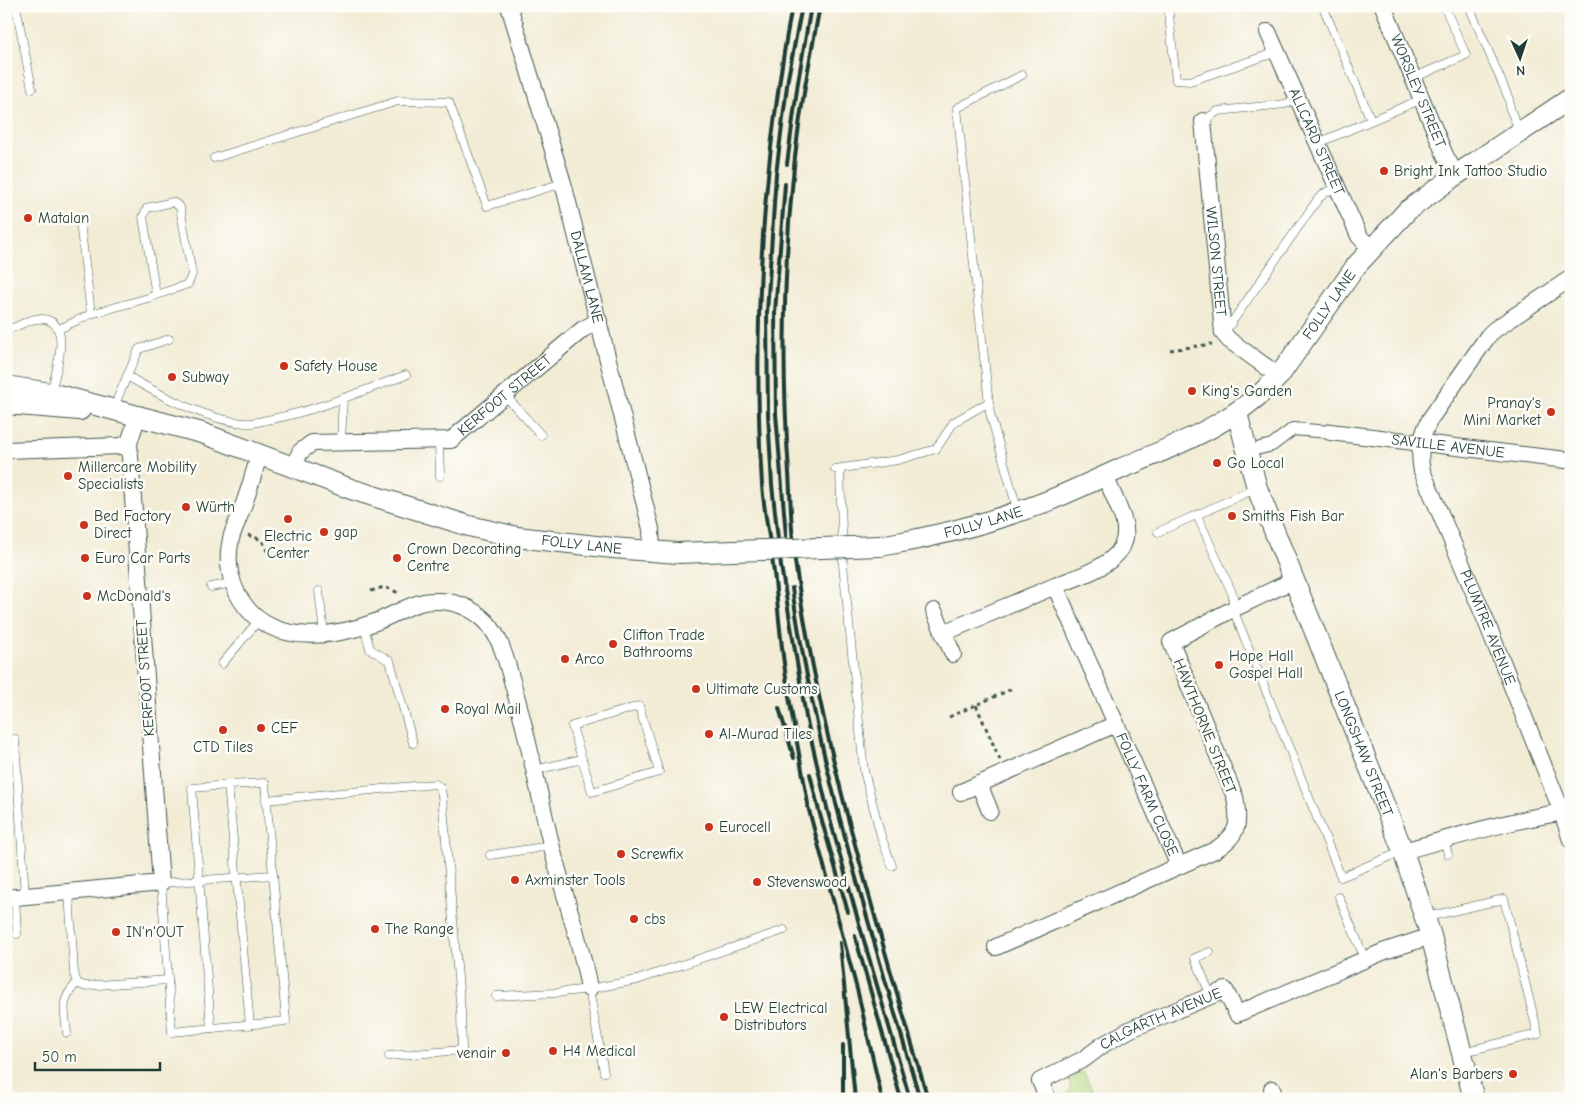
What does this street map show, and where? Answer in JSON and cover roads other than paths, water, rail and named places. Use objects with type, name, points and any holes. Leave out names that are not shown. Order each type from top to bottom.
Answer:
[{"type":"street","name":"DALLAM LANE","points":[[509,6],[563,183],[651,529],[652,551]]},
{"type":"street","name":"WORSLEY STREET","points":[[1383,6],[1445,155],[1456,175]]},
{"type":"street","name":"ALLCARD STREET","points":[[1268,32],[1359,236],[1371,249]]},
{"type":"street","name":"FOLLY LANE","points":[[259,455],[351,489],[469,526],[517,537],[652,551],[677,553],[880,546],[930,537],[976,525],[1018,512],[1105,476],[1205,432],[1237,413],[1266,390],[1279,376],[1356,266],[1407,211],[1456,175],[1571,98]]},
{"type":"street","name":"WILSON STREET","points":[[1203,121],[1223,334],[1279,376]]},
{"type":"street","points":[[1421,443],[1425,428],[1430,419],[1488,336],[1571,278]]},
{"type":"street","name":"KERFOOT STREET","points":[[294,467],[300,452],[307,446],[320,442],[448,441],[454,438],[583,329],[599,321]]},
{"type":"street","points":[[6,386],[48,405],[75,410],[109,409]]},
{"type":"street","points":[[6,404],[109,409],[202,433],[259,455],[243,507],[230,539],[228,565],[232,583],[240,600],[259,620],[291,634],[308,636],[344,632],[364,626],[416,604],[434,601],[460,606],[480,616],[490,627],[506,661],[522,717],[551,844],[581,948],[589,989]]},
{"type":"street","points":[[6,413],[48,405]]},
{"type":"street","name":"LONGSHAW STREET","points":[[1237,413],[1257,488],[1403,852],[1428,927],[1474,1099]]},
{"type":"street","name":"KERFOOT STREET","points":[[138,415],[129,443],[161,883]]},
{"type":"street","points":[[1260,448],[1272,445],[1293,429],[1330,432]]},
{"type":"street","name":"SAVILLE AVENUE","points":[[1330,432],[1569,461]]},
{"type":"street","points":[[6,450],[121,446],[129,443]]},
{"type":"street","name":"PLUMTRE AVENUE","points":[[1421,443],[1420,460],[1422,471],[1567,812],[1571,840]]},
{"type":"street","points":[[944,633],[1111,561],[1122,547],[1125,537],[1123,519],[1105,476]]},
{"type":"street","name":"HAWTHORNE STREET","points":[[996,948],[1215,850],[1227,842],[1233,835],[1238,826],[1235,797],[1170,642],[1294,580]]},
{"type":"street","name":"FOLLY FARM CLOSE","points":[[1055,586],[1179,866]]},
{"type":"street","points":[[934,611],[953,654]]},
{"type":"street","name":"FOLLY FARM CLOSE","points":[[961,792],[1116,724]]},
{"type":"street","points":[[979,784],[990,811]]},
{"type":"street","points":[[1403,852],[1446,847],[1506,823],[1567,812]]},
{"type":"street","points":[[15,897],[161,883]]},
{"type":"street","name":"CALGARTH AVENUE","points":[[1048,1099],[1040,1081],[1084,1059],[1104,1044],[1131,1029],[1225,990],[1237,1014],[1403,944],[1428,927]]},
{"type":"lane","points":[[16,6],[32,89]]},
{"type":"lane","points":[[1168,6],[1176,80],[1190,82],[1276,52]]},
{"type":"lane","points":[[1331,6],[1324,9],[1371,120]]},
{"type":"lane","points":[[1413,78],[1466,55],[1444,6]]},
{"type":"lane","points":[[1469,6],[1509,99],[1510,109],[1520,132]]},
{"type":"lane","points":[[1018,512],[997,440],[989,402],[957,108],[1022,75]]},
{"type":"lane","points":[[1203,121],[1218,111],[1285,104],[1298,99]]},
{"type":"lane","points":[[1317,143],[1422,99]]},
{"type":"lane","points":[[214,158],[398,101],[449,102],[487,206],[563,183]]},
{"type":"lane","points":[[1223,334],[1318,199],[1336,187]]},
{"type":"lane","points":[[59,329],[91,314],[156,295],[188,284],[192,274],[180,207],[173,202],[147,208],[143,217],[156,295]]},
{"type":"lane","points":[[80,222],[91,314]]},
{"type":"lane","points":[[6,329],[12,329],[23,322],[35,319],[46,319],[54,322],[59,329],[59,355],[48,405]]},
{"type":"lane","points":[[109,409],[118,397],[140,349],[168,339]]},
{"type":"lane","points":[[126,376],[166,398],[223,419],[248,424],[288,416],[406,375]]},
{"type":"lane","points":[[505,395],[541,435]]},
{"type":"lane","points":[[342,398],[342,442]]},
{"type":"lane","points":[[892,866],[881,836],[864,771],[843,564],[838,469],[898,460],[936,449],[954,422],[989,402]]},
{"type":"lane","points":[[439,441],[440,476]]},
{"type":"lane","points":[[1158,532],[1257,488]]},
{"type":"lane","points":[[1197,515],[1233,595],[1233,609],[1341,876],[1403,852]]},
{"type":"lane","points":[[211,587],[232,583]]},
{"type":"lane","points":[[319,591],[324,634]]},
{"type":"lane","points":[[222,664],[259,620]]},
{"type":"lane","points":[[364,626],[370,649],[390,661],[413,743]]},
{"type":"lane","points":[[639,706],[659,772],[592,792],[582,759],[572,726],[639,706]]},
{"type":"lane","points":[[15,739],[15,897],[17,934]]},
{"type":"lane","points":[[535,770],[582,759]]},
{"type":"lane","points":[[211,1028],[199,881],[192,788],[264,783],[273,875],[286,1021],[172,1032],[161,883],[199,881],[273,875]]},
{"type":"lane","points":[[266,800],[435,784],[440,788],[460,1002],[462,1050],[389,1056]]},
{"type":"lane","points":[[228,786],[250,1025]]},
{"type":"lane","points":[[490,855],[551,844]]},
{"type":"lane","points":[[69,892],[74,973],[77,983]]},
{"type":"lane","points":[[1339,897],[1365,959]]},
{"type":"lane","points":[[1428,927],[1504,898],[1538,1034],[1462,1052]]},
{"type":"lane","points":[[496,996],[554,993],[637,980],[784,930]]},
{"type":"lane","points":[[1210,952],[1195,958],[1211,996]]},
{"type":"lane","points":[[77,983],[84,986],[168,980]]},
{"type":"lane","points":[[67,1033],[64,1002],[67,993],[77,983]]},
{"type":"lane","points":[[589,989],[604,1072]]},
{"type":"railway","points":[[792,6],[774,125],[762,245],[759,305],[759,425],[763,495],[784,663],[808,804]]},
{"type":"railway","points":[[802,6],[788,78],[776,174],[767,312],[768,414],[772,485],[781,566],[806,717],[828,812],[910,1099]]},
{"type":"railway","points":[[787,164],[811,6]]},
{"type":"railway","points":[[820,6],[798,134],[785,288],[785,399],[793,544],[807,636],[820,703],[836,769],[871,902],[928,1099]]},
{"type":"railway","points":[[785,184],[775,312],[776,414],[786,536]]},
{"type":"railway","points":[[792,588],[803,653],[831,782],[847,845],[920,1099]]},
{"type":"railway","points":[[779,708],[794,758]]},
{"type":"railway","points":[[810,774],[848,912]]},
{"type":"railway","points":[[806,799],[858,993],[882,1099]]},
{"type":"railway","points":[[855,936],[901,1099]]},
{"type":"railway","points":[[840,943],[855,1099]]},
{"type":"railway","points":[[843,1045],[843,1099]]},
{"type":"place","name":"Bright Ink Tattoo Studio","points":[[1384,171]]},
{"type":"place","name":"Matalan","points":[[28,218]]},
{"type":"place","name":"Safety House","points":[[284,366]]},
{"type":"place","name":"Subway","points":[[172,377]]},
{"type":"place","name":"King's Garden","points":[[1192,391]]},
{"type":"place","name":"Pranay's Mini Market","points":[[1551,412]]},
{"type":"place","name":"Go Local","points":[[1217,463]]},
{"type":"place","name":"Millercare Mobility Specialists","points":[[68,476]]},
{"type":"place","name":"Würth","points":[[186,507]]},
{"type":"place","name":"Smiths Fish Bar","points":[[1232,516]]},
{"type":"place","name":"Electric Center","points":[[288,519]]},
{"type":"place","name":"Bed Factory Direct","points":[[84,525]]},
{"type":"place","name":"gap","points":[[324,532]]},
{"type":"place","name":"Euro Car Parts","points":[[85,558]]},
{"type":"place","name":"Crown Decorating Centre","points":[[397,558]]},
{"type":"place","name":"McDonald's","points":[[87,596]]},
{"type":"place","name":"Clifton Trade Bathrooms","points":[[613,644]]},
{"type":"place","name":"Arco","points":[[565,659]]},
{"type":"place","name":"Hope Hall Gospel Hall","points":[[1219,665]]},
{"type":"place","name":"Ultimate Customs","points":[[696,689]]},
{"type":"place","name":"Royal Mail","points":[[445,709]]},
{"type":"place","name":"CEF","points":[[261,728]]},
{"type":"place","name":"CTD Tiles","points":[[223,730]]},
{"type":"place","name":"Al-Murad Tiles","points":[[709,734]]},
{"type":"place","name":"Eurocell","points":[[709,827]]},
{"type":"place","name":"Screwfix","points":[[621,854]]},
{"type":"place","name":"Axminster Tools","points":[[515,880]]},
{"type":"place","name":"Stevenswood","points":[[757,882]]},
{"type":"place","name":"cbs","points":[[634,919]]},
{"type":"place","name":"The Range","points":[[375,929]]},
{"type":"place","name":"IN'n'OUT","points":[[116,932]]},
{"type":"place","name":"LEW Electrical Distributors","points":[[724,1017]]},
{"type":"place","name":"H4 Medical","points":[[553,1051]]},
{"type":"place","name":"venair","points":[[506,1053]]},
{"type":"place","name":"Alan's Barbers","points":[[1513,1074]]}]
